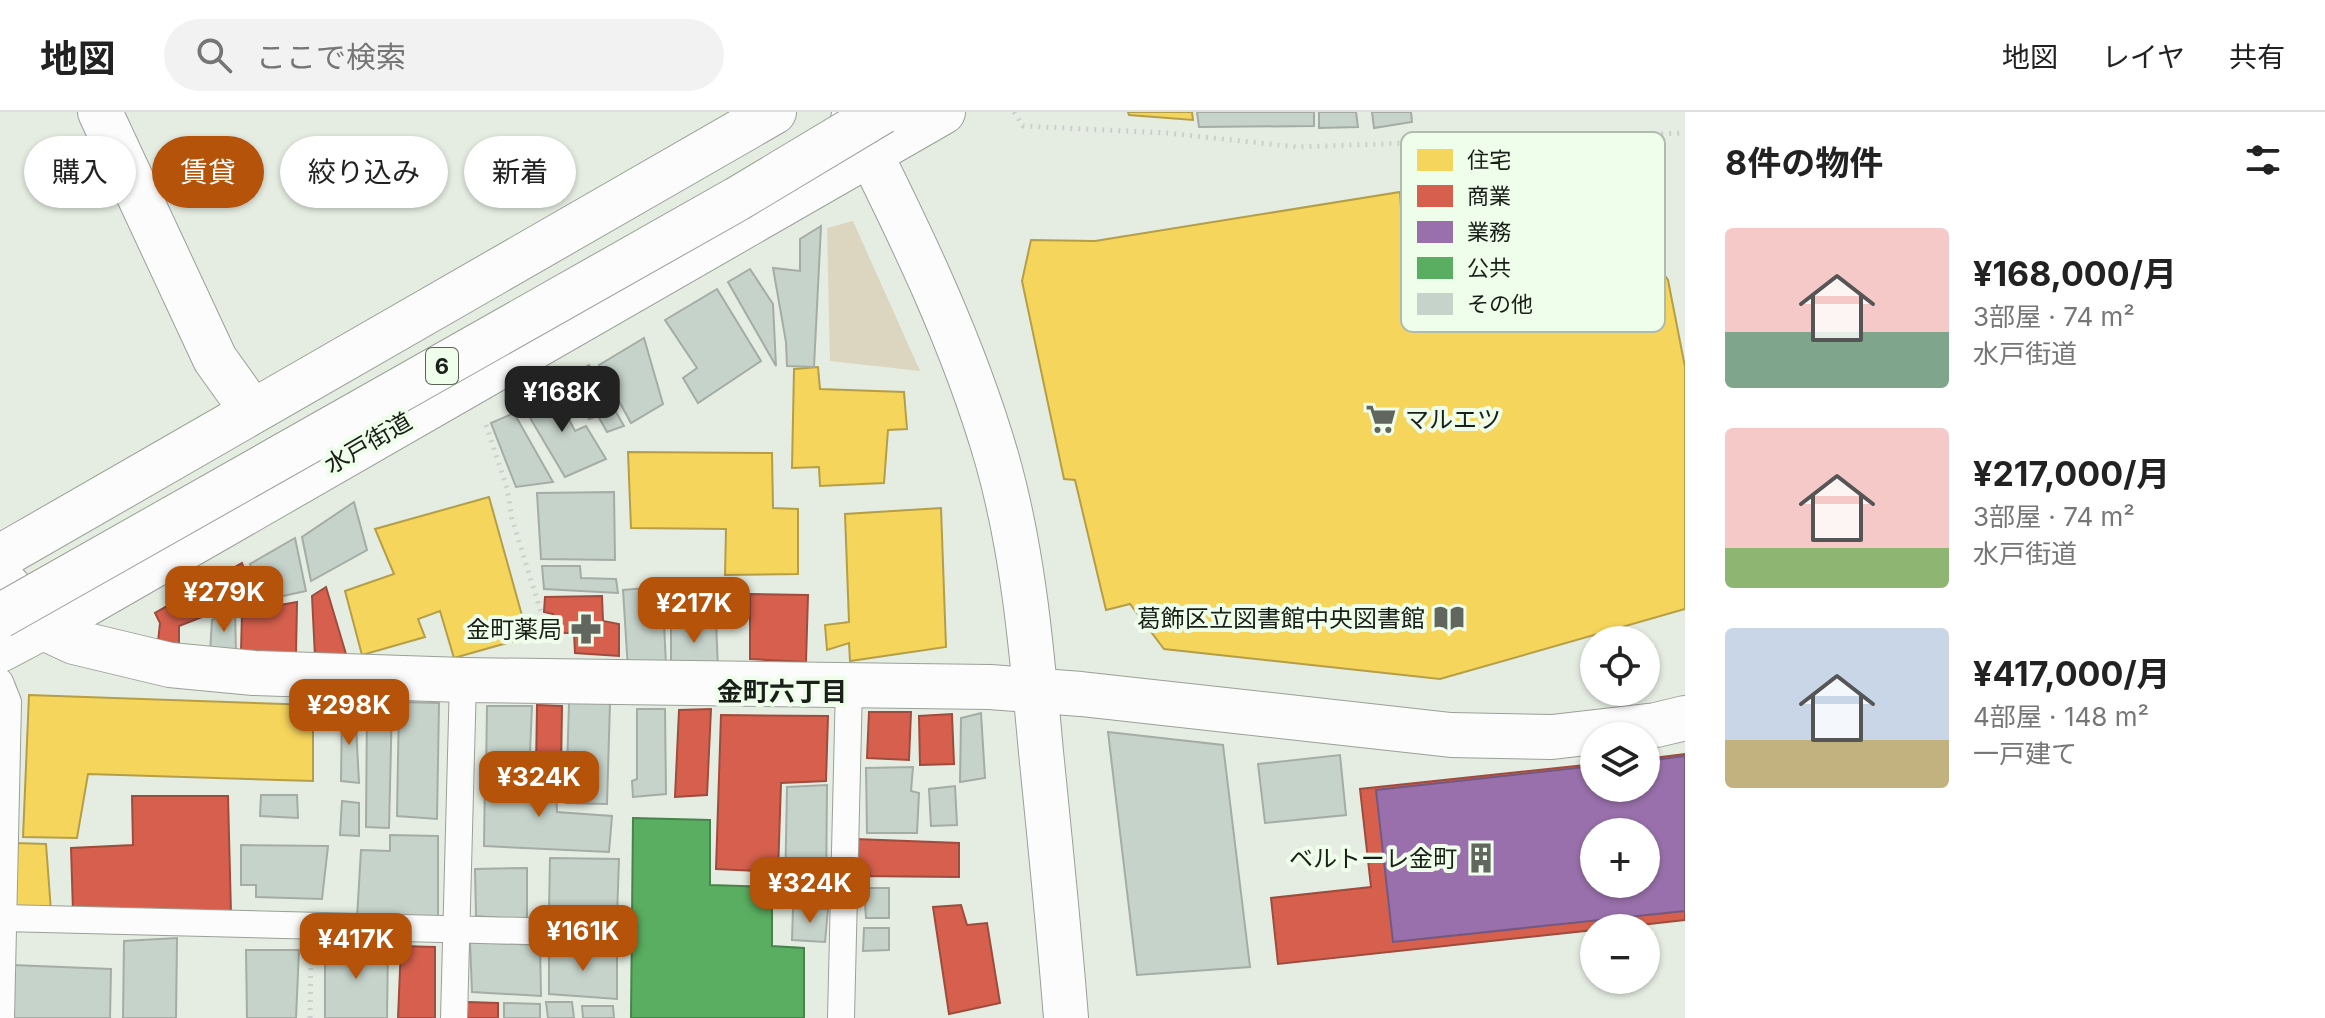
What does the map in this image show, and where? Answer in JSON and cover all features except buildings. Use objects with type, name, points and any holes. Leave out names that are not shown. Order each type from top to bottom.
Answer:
[{"type":"main road","points":[[100,112],[215,359],[240,394]]},
{"type":"main road","points":[[0,541],[240,394],[719,112]]},
{"type":"main road","name":"6","points":[[0,557],[774,112]]},
{"type":"main road","points":[[850,112],[940,303],[997,459],[1027,610],[1066,1018]]},
{"type":"main road","name":"水戸街道","points":[[0,616],[737,199],[882,112]]},
{"type":"main road","name":"水戸街道","points":[[0,650],[44,628],[943,112]]},
{"type":"main road","points":[[0,577],[44,628],[74,642],[170,665],[254,673],[463,680],[990,687],[1451,735],[1552,737],[1656,725],[1685,718]]},
{"type":"lane","points":[[454,1018],[463,680]]},
{"type":"lane","points":[[0,682],[8,702],[1,1018]]},
{"type":"lane","points":[[841,1018],[849,685]]},
{"type":"lane","points":[[3,918],[605,933]]},
{"type":"path","points":[[1014,112],[1023,126],[1167,133],[1297,147],[1401,143]]},
{"type":"path","points":[[1665,134],[1685,133]]},
{"type":"path","points":[[484,419],[507,488],[512,519],[536,602],[563,681]]},
{"type":"path","points":[[310,1018],[311,927]]},
{"type":"shaded area","points":[[853,221],[920,371],[830,361],[827,228]]},
{"type":"place","name":"マルエツ","points":[[1381,419]]},
{"type":"place","name":"葛飾区立図書館中央図書館","points":[[1449,618]]},
{"type":"place","name":"金町薬局","points":[[586,629]]},
{"type":"place","name":"ベルトーレ金町","points":[[1481,858]]},
{"type":"district","name":"金町六丁目","points":[[782,691]]}]
